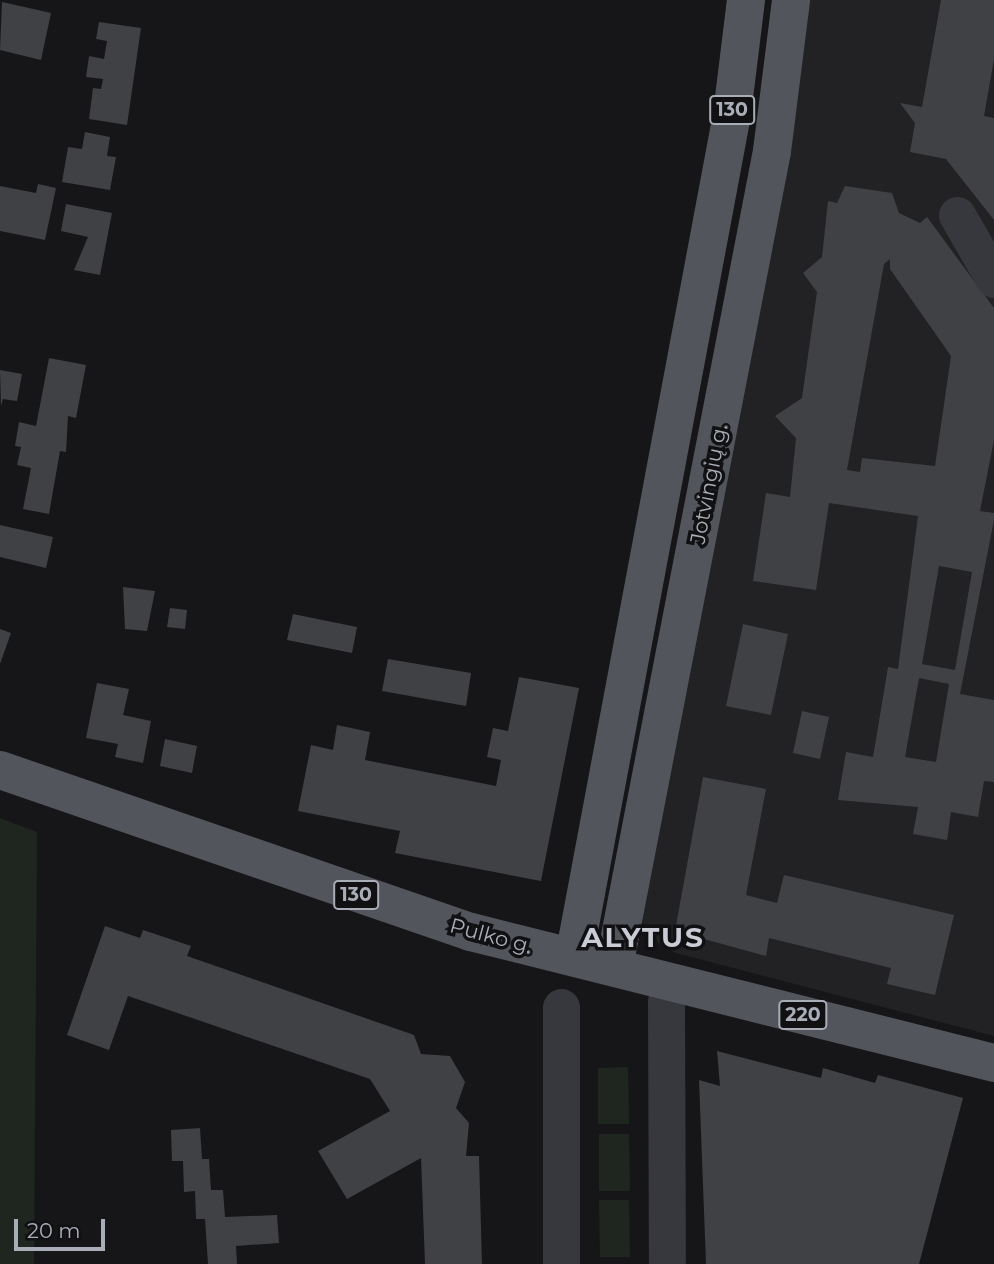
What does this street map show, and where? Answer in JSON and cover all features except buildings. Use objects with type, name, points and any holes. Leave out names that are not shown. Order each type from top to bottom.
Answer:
[{"type":"main road","name":"130","points":[[574,957],[673,428],[746,0]]},
{"type":"main road","name":"Jotvingių g.","points":[[614,967],[719,436],[781,98],[791,0]]},
{"type":"main road","points":[[673,428],[719,436]]},
{"type":"main road","name":"Pulko g.","points":[[0,770],[401,911],[994,1063]]},
{"type":"street","points":[[957,215],[994,279]]},
{"type":"street","points":[[666,1002],[667,1264]]},
{"type":"street","points":[[561,1007],[561,1264]]},
{"type":"shaded area","points":[[804,0],[994,0],[994,1036],[676,953],[662,947],[642,922]]},
{"type":"shaded area","points":[[0,818],[37,832],[34,1264],[0,1264]]},
{"type":"shaded area","points":[[628,1067],[629,1124],[598,1124],[598,1068]]},
{"type":"shaded area","points":[[599,1134],[629,1134],[630,1191],[599,1191]]},
{"type":"shaded area","points":[[599,1200],[629,1200],[630,1257],[600,1257]]},
{"type":"district","name":"ALYTUS","points":[[643,937]]}]
